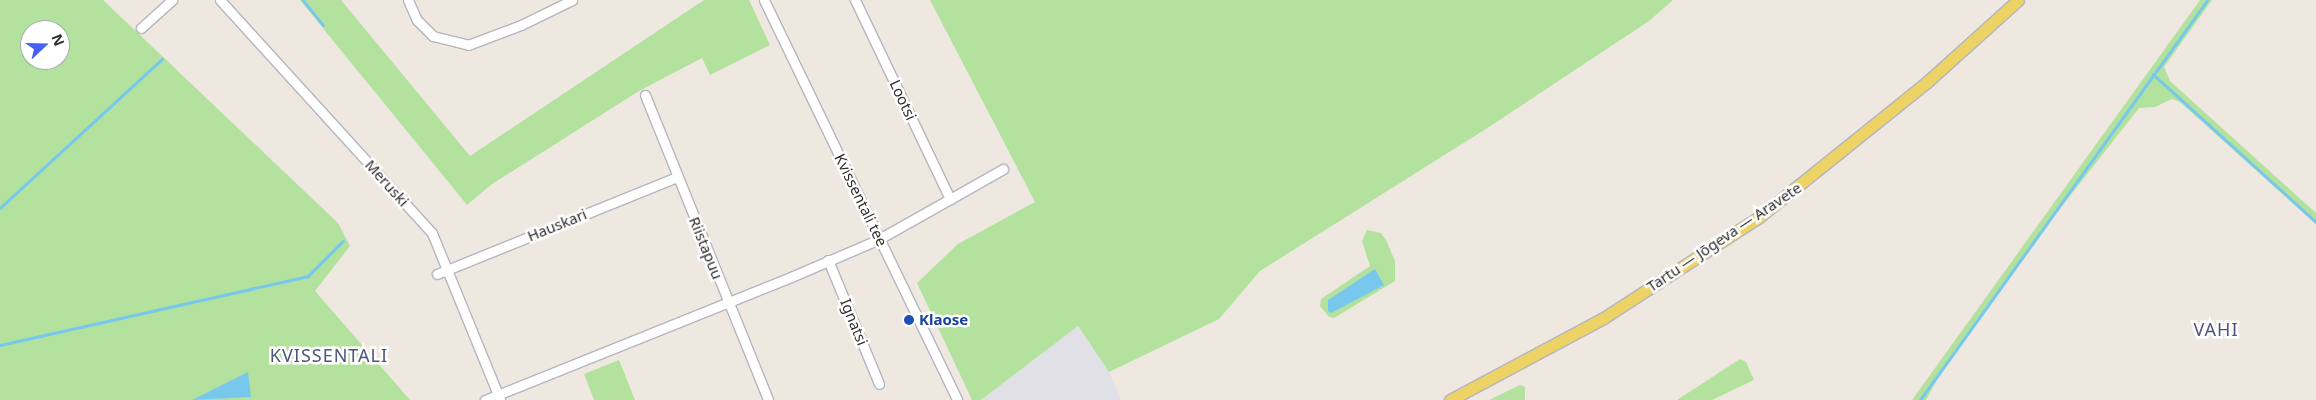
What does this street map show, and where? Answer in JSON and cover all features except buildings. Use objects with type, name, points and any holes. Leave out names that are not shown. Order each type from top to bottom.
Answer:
[{"type":"main road","name":"Tartu — Jõgeva — Aravete","points":[[1450,400],[1612,312],[1759,217],[1920,88],[2018,0]]},
{"type":"main road","points":[[1467,400],[1522,369],[1530,358]]},
{"type":"street","points":[[141,28],[172,0]]},
{"type":"street","name":"Meruski","points":[[220,0],[428,227],[448,269],[483,372],[499,398]]},
{"type":"street","points":[[408,0],[417,20],[432,36],[468,44],[499,35],[572,0]]},
{"type":"street","name":"Kvissentali tee","points":[[764,0],[957,400]]},
{"type":"street","name":"Lootsi","points":[[855,0],[950,200]]},
{"type":"street","name":"Riistapuu","points":[[646,95],[677,177],[768,400]]},
{"type":"street","points":[[485,400],[499,398],[879,239],[1003,169]]},
{"type":"street","name":"Hauskari","points":[[437,274],[677,177]]},
{"type":"street","name":"Ignatsi","points":[[828,260],[879,384]]},
{"type":"shaded area","points":[[1078,326],[1109,372],[1121,400],[981,400]]},
{"type":"green space","points":[[0,0],[103,0],[338,223],[350,246],[315,291],[410,400],[0,400]]},
{"type":"green space","points":[[300,0],[341,0],[470,156],[704,0],[749,0],[770,45],[710,75],[702,58],[639,91],[492,184],[467,205]]},
{"type":"green space","points":[[930,0],[1673,0],[1649,21],[1489,127],[1260,271],[1219,319],[1109,372],[1078,326],[981,400],[972,400],[917,283],[958,244],[1035,202]]},
{"type":"green space","points":[[2200,0],[2212,0],[2164,67],[2170,81],[2316,213],[2316,224],[2180,102],[2172,99],[2155,107],[2139,108],[2051,220],[1941,372],[1926,400],[1912,400]]},
{"type":"green space","points":[[1367,230],[1381,233],[1386,240],[1395,261],[1395,281],[1334,318],[1329,317],[1320,306],[1321,299],[1370,266],[1362,241]]},
{"type":"green space","points":[[1740,359],[1746,362],[1754,380],[1712,400],[1677,400]]},
{"type":"green space","points":[[619,360],[635,400],[594,400],[584,374]]},
{"type":"green space","points":[[1520,385],[1525,387],[1525,400],[1489,400]]},
{"type":"water","points":[[1375,269],[1384,285],[1331,313],[1328,311],[1328,300]]},
{"type":"water","points":[[248,372],[251,397],[192,400]]},
{"type":"waterway","points":[[303,0],[323,25]]},
{"type":"waterway","points":[[1920,400],[2207,0]]},
{"type":"waterway","points":[[0,208],[162,59]]},
{"type":"waterway","points":[[2153,74],[2316,222]]},
{"type":"waterway","points":[[0,345],[308,276],[343,241]]},
{"type":"place","name":"Klaose","points":[[909,320]]},
{"type":"district","name":"VAHI","points":[[2216,329]]},
{"type":"district","name":"KVISSENTALI","points":[[329,355]]}]
